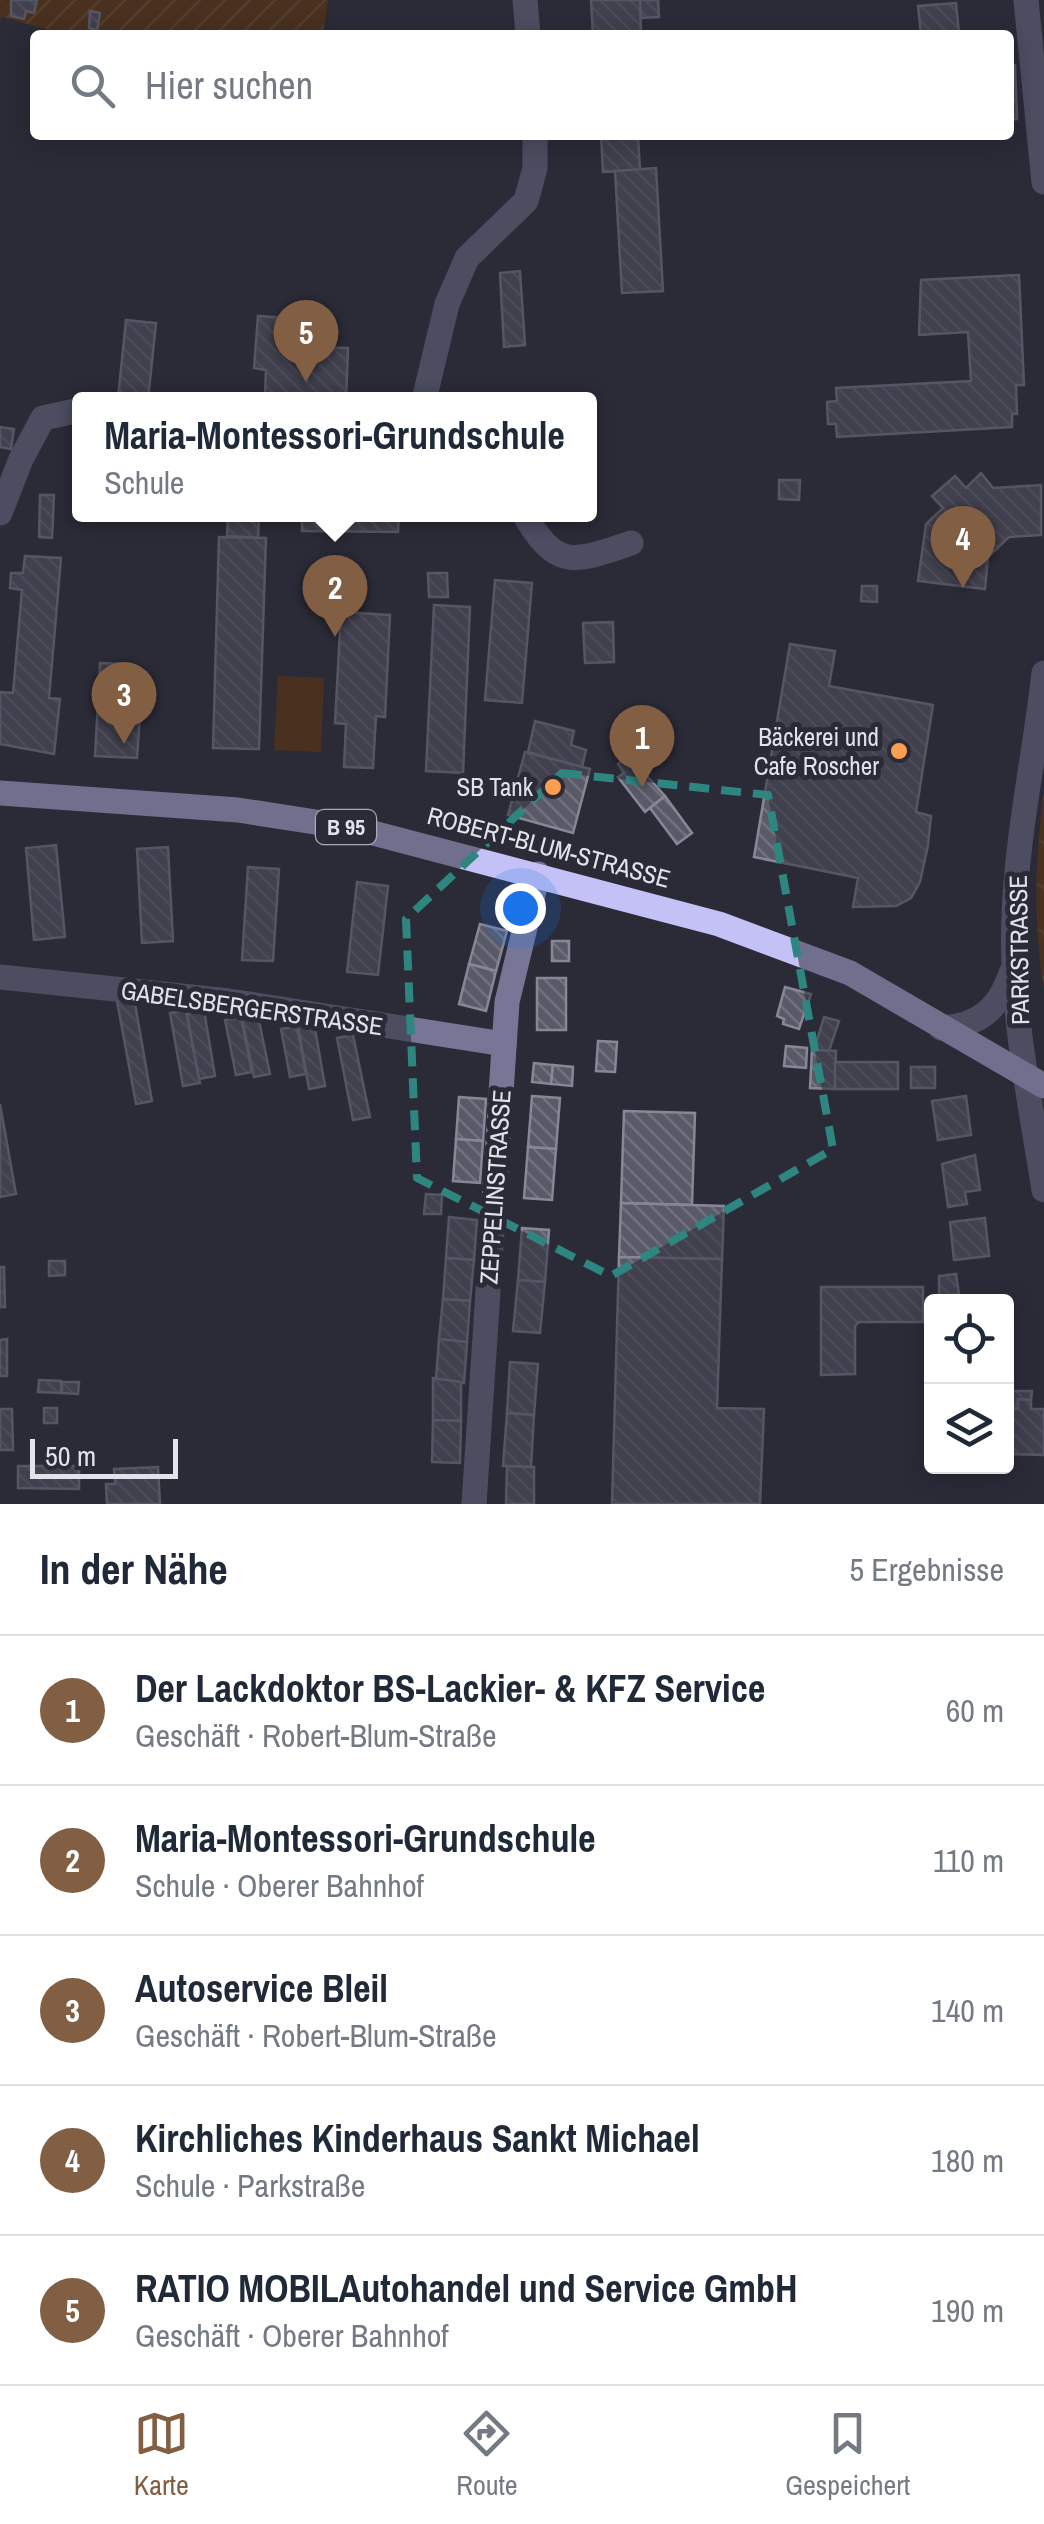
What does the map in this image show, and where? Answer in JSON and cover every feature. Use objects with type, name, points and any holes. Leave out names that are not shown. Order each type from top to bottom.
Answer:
[{"type":"main road","name":"ROBERT-BLUM-STRASSE","points":[[0,793],[272,814],[392,836],[719,924],[850,974],[1035,1082]]},
{"type":"street","points":[[525,0],[528,30]]},
{"type":"street","points":[[1026,0],[1044,182]]},
{"type":"street","points":[[426,392],[447,304],[467,258],[526,201],[535,168],[535,140]]},
{"type":"street","points":[[0,513],[21,458],[43,418],[72,412]]},
{"type":"street","points":[[528,522],[542,546],[554,556],[584,557],[631,544]]},
{"type":"street","name":"PARKSTRASSE","points":[[1043,1173],[1035,1082],[1014,963],[1016,873],[1044,672]]},
{"type":"street","name":"ZEPPELINSTRASSE","points":[[474,1504],[507,1002],[538,874]]},
{"type":"street","points":[[941,1028],[964,1027],[986,1016],[1001,998],[1014,963]]},
{"type":"street","name":"GABELSBERGERSTRASSE","points":[[0,977],[229,1001],[504,1044]]},
{"type":"highlighted area","points":[[562,773],[768,795],[833,1149],[611,1276],[417,1178],[406,919]]},
{"type":"green space","points":[[0,0],[328,0],[324,30],[49,30],[2,17],[0,22]]},
{"type":"green space","points":[[278,676],[324,678],[321,752],[274,750]]},
{"type":"green space","points":[[1044,791],[1044,990],[1036,891]]},
{"type":"building","points":[[11,0],[37,0],[34,13],[26,11],[24,19],[11,16]]},
{"type":"building","points":[[591,0],[640,0],[641,30],[593,30]]},
{"type":"building","points":[[640,0],[658,0],[659,17],[641,18]]},
{"type":"building","points":[[956,3],[959,30],[920,30],[918,6]]},
{"type":"building","points":[[90,11],[100,13],[97,30],[89,28]]},
{"type":"building","points":[[1014,65],[1015,65],[1014,119]]},
{"type":"building","points":[[601,140],[638,140],[640,170],[603,172]]},
{"type":"building","points":[[656,168],[663,291],[622,293],[615,171]]},
{"type":"building","points":[[520,271],[525,345],[504,347],[500,273]]},
{"type":"building","points":[[1019,275],[1024,385],[1016,385],[1017,414],[1012,414],[1012,427],[837,437],[836,424],[828,424],[827,402],[837,401],[836,388],[971,381],[968,332],[919,335],[921,280]]},
{"type":"building","points":[[258,316],[308,319],[307,347],[348,348],[346,392],[265,392],[266,370],[254,368]]},
{"type":"building","points":[[126,320],[156,323],[149,392],[119,392]]},
{"type":"building","points":[[0,427],[14,429],[11,449],[0,447]]},
{"type":"building","points":[[981,473],[993,488],[1041,485],[1041,535],[1009,537],[988,557],[985,589],[918,581],[926,524],[943,508],[932,496],[955,476],[966,488]]},
{"type":"building","points":[[779,480],[800,480],[799,500],[779,499]]},
{"type":"building","points":[[40,495],[54,495],[52,538],[39,537]]},
{"type":"building","points":[[228,522],[259,522],[258,538],[227,536]]},
{"type":"building","points":[[302,522],[399,522],[398,532],[302,531]]},
{"type":"building","points":[[219,537],[266,538],[259,749],[213,748]]},
{"type":"building","points":[[25,556],[61,558],[49,698],[60,699],[54,754],[0,744],[0,692],[13,693],[22,590],[10,588],[11,573],[23,573]]},
{"type":"building","points":[[428,573],[447,573],[448,597],[429,597]]},
{"type":"building","points":[[495,580],[532,583],[522,703],[485,700]]},
{"type":"building","points":[[862,586],[877,586],[877,602],[861,601]]},
{"type":"building","points":[[434,605],[470,607],[463,773],[426,771]]},
{"type":"building","points":[[341,612],[390,615],[385,717],[376,716],[373,768],[344,767],[346,724],[335,723]]},
{"type":"building","points":[[613,622],[614,662],[585,663],[583,623]]},
{"type":"building","points":[[790,644],[835,651],[829,686],[933,705],[916,812],[931,816],[928,845],[920,882],[911,898],[896,906],[853,907],[858,878],[754,857]]},
{"type":"building","points":[[100,663],[119,664],[118,685],[99,684]]},
{"type":"building","points":[[99,684],[142,686],[137,758],[95,756]]},
{"type":"building","points":[[535,721],[574,731],[571,745],[586,750],[582,767],[528,752]]},
{"type":"building","points":[[525,752],[590,769],[573,833],[508,815]]},
{"type":"building","points":[[628,755],[665,796],[645,812],[618,777],[624,773],[618,764]]},
{"type":"building","points":[[665,796],[692,833],[677,844],[650,808]]},
{"type":"building","points":[[56,845],[65,937],[34,940],[26,848]]},
{"type":"building","points":[[168,847],[173,941],[142,943],[137,849]]},
{"type":"building","points":[[248,867],[279,869],[273,961],[242,960]]},
{"type":"building","points":[[357,882],[388,886],[378,975],[347,972]]},
{"type":"building","points":[[480,924],[507,931],[496,971],[469,964]]},
{"type":"building","points":[[552,941],[569,941],[569,961],[552,961]]},
{"type":"building","points":[[469,964],[496,971],[486,1011],[459,1004]]},
{"type":"building","points":[[537,978],[566,978],[566,1030],[537,1030]]},
{"type":"building","points":[[785,987],[811,994],[799,1029],[783,1024],[784,1019],[777,1016]]},
{"type":"building","points":[[134,998],[152,1101],[136,1104],[117,1001]]},
{"type":"building","points":[[186,1010],[200,1083],[183,1086],[170,1013]]},
{"type":"building","points":[[204,1010],[215,1076],[199,1079],[187,1014]]},
{"type":"building","points":[[258,1016],[270,1074],[254,1077],[242,1019]]},
{"type":"building","points":[[241,1017],[252,1072],[236,1075],[225,1020]]},
{"type":"building","points":[[824,1017],[839,1021],[829,1051],[814,1050]]},
{"type":"building","points":[[314,1023],[325,1086],[309,1089],[298,1026]]},
{"type":"building","points":[[297,1026],[306,1074],[290,1077],[281,1029]]},
{"type":"building","points":[[353,1035],[370,1117],[353,1120],[337,1038]]},
{"type":"building","points":[[598,1041],[617,1042],[615,1072],[596,1071]]},
{"type":"building","points":[[786,1046],[807,1048],[806,1068],[784,1066]]},
{"type":"building","points":[[812,1050],[836,1051],[835,1089],[810,1088]]},
{"type":"building","points":[[835,1062],[898,1062],[898,1089],[835,1089]]},
{"type":"building","points":[[534,1063],[553,1065],[551,1084],[532,1082]]},
{"type":"building","points":[[553,1065],[573,1067],[572,1086],[551,1084]]},
{"type":"building","points":[[911,1067],[935,1067],[935,1088],[911,1088]]},
{"type":"building","points":[[532,1096],[560,1098],[556,1149],[528,1147]]},
{"type":"building","points":[[966,1096],[971,1135],[938,1140],[932,1101]]},
{"type":"building","points":[[459,1097],[486,1099],[483,1141],[456,1139]]},
{"type":"building","points":[[0,1104],[16,1194],[0,1197]]},
{"type":"building","points":[[624,1111],[695,1113],[692,1205],[621,1203]]},
{"type":"building","points":[[456,1139],[483,1141],[480,1183],[453,1181]]},
{"type":"building","points":[[528,1147],[556,1149],[552,1200],[524,1198]]},
{"type":"building","points":[[975,1155],[980,1190],[965,1192],[967,1204],[948,1207],[942,1164]]},
{"type":"building","points":[[426,1194],[442,1195],[441,1214],[424,1214]]},
{"type":"building","points":[[621,1203],[724,1206],[722,1259],[619,1257]]},
{"type":"building","points":[[449,1217],[477,1220],[474,1260],[446,1258]]},
{"type":"building","points":[[985,1218],[989,1256],[954,1260],[950,1222]]},
{"type":"building","points":[[522,1228],[549,1230],[545,1282],[518,1280]]},
{"type":"building","points":[[619,1257],[722,1259],[717,1408],[764,1409],[760,1504],[612,1504]]},
{"type":"building","points":[[446,1258],[474,1260],[470,1301],[443,1299]]},
{"type":"building","points":[[49,1261],[65,1261],[65,1275],[49,1276]]},
{"type":"building","points":[[0,1267],[4,1267],[5,1307],[0,1307]]},
{"type":"building","points":[[956,1274],[959,1294],[939,1294],[939,1276]]},
{"type":"building","points":[[518,1280],[545,1282],[540,1333],[513,1331]]},
{"type":"building","points":[[821,1287],[923,1287],[923,1322],[859,1322],[855,1326],[855,1374],[821,1375]]},
{"type":"building","points":[[443,1299],[470,1301],[467,1342],[439,1339]]},
{"type":"building","points":[[7,1339],[7,1376],[0,1376],[0,1340]]},
{"type":"building","points":[[439,1339],[467,1342],[464,1383],[436,1379]]},
{"type":"building","points":[[510,1362],[538,1364],[534,1415],[507,1413]]},
{"type":"building","points":[[433,1378],[461,1382],[461,1421],[433,1420]]},
{"type":"building","points":[[39,1380],[61,1381],[61,1393],[38,1392]]},
{"type":"building","points":[[62,1382],[79,1382],[78,1394],[62,1393]]},
{"type":"building","points":[[1014,1391],[1032,1391],[1031,1400],[1018,1399],[1018,1409],[1014,1409]]},
{"type":"building","points":[[1018,1399],[1031,1400],[1031,1409],[1044,1409],[1044,1455],[1014,1454],[1014,1409],[1018,1409]]},
{"type":"building","points":[[44,1408],[57,1408],[57,1423],[44,1423]]},
{"type":"building","points":[[0,1409],[12,1409],[13,1450],[0,1450]]},
{"type":"building","points":[[507,1413],[534,1415],[531,1467],[503,1466]]},
{"type":"building","points":[[433,1420],[461,1421],[460,1463],[432,1462]]},
{"type":"building","points":[[18,1466],[79,1466],[79,1489],[18,1488]]},
{"type":"building","points":[[507,1466],[534,1467],[534,1504],[506,1504]]},
{"type":"building","points":[[158,1467],[160,1504],[107,1504],[106,1484],[115,1484],[114,1469]]},
{"type":"place","name":"RATIO MOBILAutohandel und Service GmbH","points":[[306,382]]},
{"type":"place","name":"Kirchliches Kinderhaus Sankt Michael","points":[[963,588]]},
{"type":"place","name":"Maria-Montessori-Grundschule","points":[[335,637]]},
{"type":"place","name":"Autoservice Bleil","points":[[124,744]]},
{"type":"place","name":"Bäckerei und Cafe Roscher","points":[[899,751]]},
{"type":"place","name":"SB Tank","points":[[553,787]]},
{"type":"place","name":"Der Lackdoktor BS-Lackier- & KFZ Service","points":[[642,787]]}]
